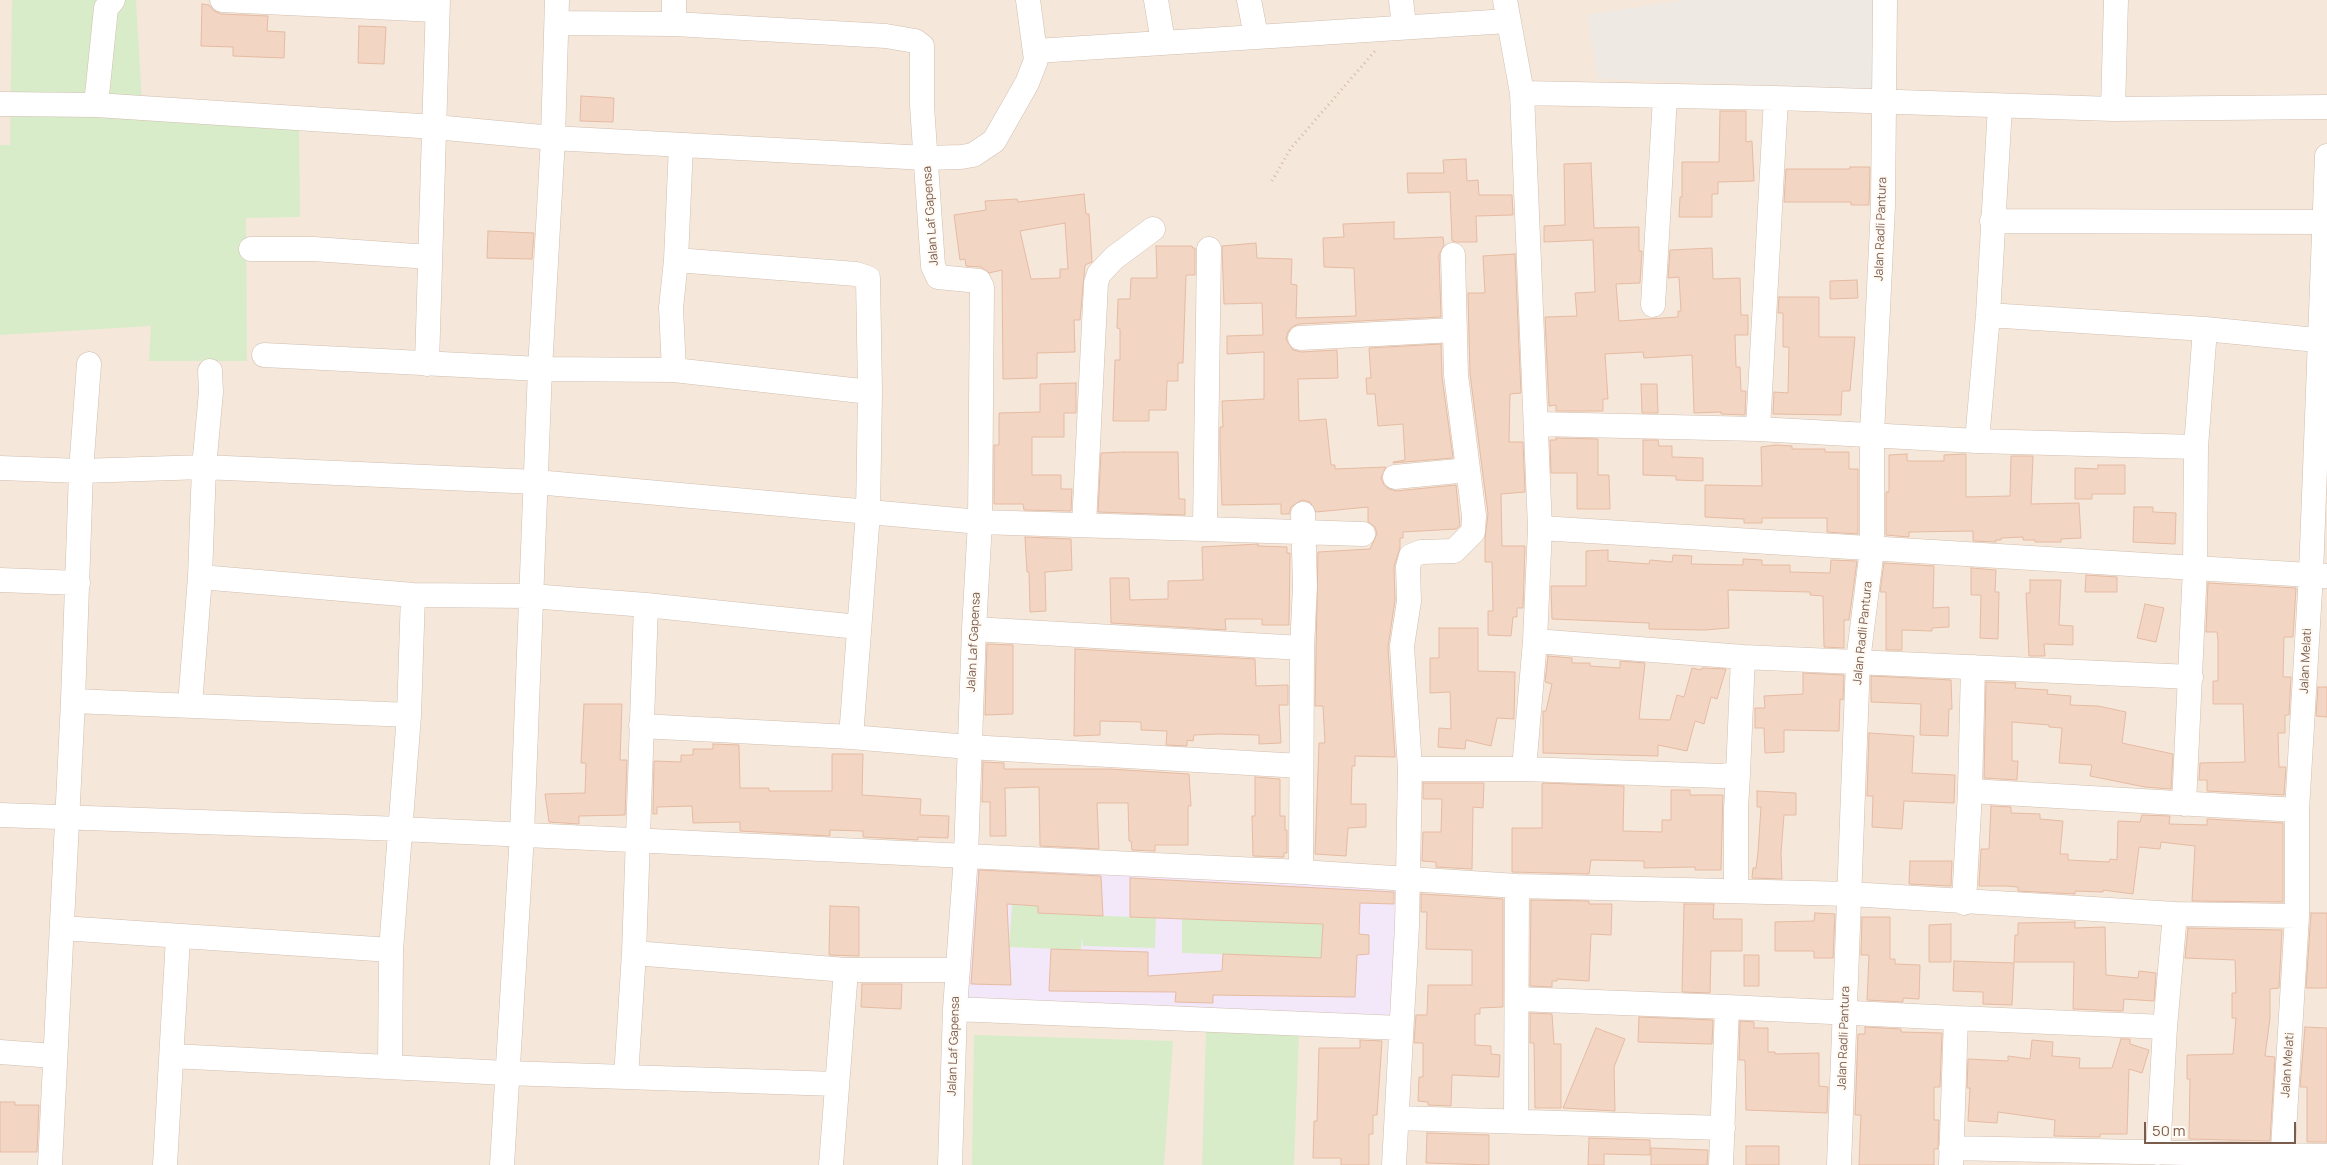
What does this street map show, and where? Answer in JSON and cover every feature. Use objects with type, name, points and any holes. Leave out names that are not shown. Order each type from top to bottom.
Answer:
[{"type":"street","points":[[96,105],[106,8],[113,0]]},
{"type":"street","points":[[222,0],[437,5],[427,364]]},
{"type":"street","points":[[674,0],[674,24]]},
{"type":"street","points":[[0,104],[96,105],[434,127],[554,138],[926,158],[973,155],[994,141],[1026,83],[1036,60],[1028,0]]},
{"type":"street","points":[[1156,0],[1163,42]]},
{"type":"street","points":[[1249,0],[1256,36]]},
{"type":"street","points":[[1400,26],[1403,17],[1401,0]]},
{"type":"street","name":"Jalan Radli Pantura","points":[[1839,1165],[1858,661],[1872,549],[1872,434],[1883,205],[1885,0]]},
{"type":"street","points":[[2113,109],[2116,0]]},
{"type":"street","points":[[1036,51],[1400,26],[1506,10],[1522,93],[1540,528],[1535,641],[1524,769]]},
{"type":"street","points":[[502,1165],[506,1073],[522,834],[540,369],[554,138],[557,11],[674,24],[886,36],[915,41],[922,46],[922,106],[926,158]]},
{"type":"street","points":[[1522,93],[1776,98],[2113,109],[2327,107]]},
{"type":"street","points":[[1654,305],[1665,97]]},
{"type":"street","points":[[1758,429],[1776,98]]},
{"type":"street","points":[[1977,441],[1988,315],[2000,106]]},
{"type":"street","points":[[674,370],[671,308],[676,260],[681,145]]},
{"type":"street","name":"Jalan Melati","points":[[2282,1160],[2298,916],[2297,810],[2319,575],[2327,156]]},
{"type":"street","name":"Jalan Laf Gapensa","points":[[926,158],[935,273],[943,278],[982,283],[980,522],[969,747],[966,856],[955,1009],[950,1165]]},
{"type":"street","points":[[1992,221],[2326,222]]},
{"type":"street","points":[[1084,525],[1096,283],[1099,274],[1114,258],[1153,229]]},
{"type":"street","points":[[251,249],[314,249],[430,257]]},
{"type":"street","points":[[1205,528],[1209,249]]},
{"type":"street","points":[[1394,1165],[1408,878],[1410,769],[1402,646],[1408,601],[1408,567],[1411,556],[1421,552],[1454,551],[1473,532],[1474,516],[1456,375],[1453,255]]},
{"type":"street","points":[[676,260],[856,274],[868,278],[870,392],[868,513],[851,736]]},
{"type":"street","points":[[1988,315],[2205,329],[2323,340]]},
{"type":"street","points":[[2184,804],[2195,568],[2196,447],[2205,329]]},
{"type":"street","points":[[1300,338],[1454,330]]},
{"type":"street","points":[[264,355],[540,369],[674,370],[870,392]]},
{"type":"street","points":[[50,1165],[73,701],[81,471],[89,364]]},
{"type":"street","points":[[190,705],[200,577],[204,467],[211,392],[210,371]]},
{"type":"street","points":[[1537,424],[1758,429],[1977,441],[2196,447]]},
{"type":"street","points":[[0,468],[81,471],[204,467],[536,482],[980,522],[1205,528],[1303,524],[1363,534]]},
{"type":"street","points":[[1395,477],[1468,470]]},
{"type":"street","points":[[1301,872],[1302,648],[1305,586],[1303,524]]},
{"type":"street","points":[[1540,528],[2319,575]]},
{"type":"street","points":[[200,577],[413,595],[531,596],[646,605],[858,627]]},
{"type":"street","points":[[0,580],[78,582]]},
{"type":"street","points":[[390,1066],[391,950],[409,715],[413,595]]},
{"type":"street","points":[[626,1077],[634,953],[636,841],[646,605]]},
{"type":"street","points":[[974,630],[1302,648]]},
{"type":"street","points":[[1535,641],[1743,657],[2191,677]]},
{"type":"street","points":[[1736,892],[1736,810],[1743,657]]},
{"type":"street","points":[[1964,903],[1970,791],[1973,667]]},
{"type":"street","points":[[73,701],[409,715]]},
{"type":"street","points":[[641,726],[851,736],[969,747],[1302,766]]},
{"type":"street","points":[[1410,769],[1524,769],[1721,776],[1738,774]]},
{"type":"street","points":[[1970,791],[2297,810]]},
{"type":"street","points":[[0,815],[522,834],[1301,872],[1517,886],[1850,894],[1964,903],[2175,914],[2298,916]]},
{"type":"street","points":[[1516,1121],[1517,886]]},
{"type":"street","points":[[2158,1153],[2165,1027],[2175,914]]},
{"type":"street","points":[[62,928],[178,938],[391,950]]},
{"type":"street","points":[[165,1165],[178,938]]},
{"type":"street","points":[[634,953],[846,970],[958,970]]},
{"type":"street","points":[[831,1165],[846,970]]},
{"type":"street","points":[[1518,999],[2165,1027]]},
{"type":"street","points":[[1721,1165],[1727,1008]]},
{"type":"street","points":[[955,1009],[1401,1028]]},
{"type":"street","points":[[1956,1018],[1951,1157],[2158,1153],[2282,1160],[2327,1156]]},
{"type":"street","points":[[0,1052],[54,1056]]},
{"type":"street","points":[[172,1056],[506,1073],[836,1084]]},
{"type":"street","points":[[1397,1118],[1723,1128]]},
{"type":"path","points":[[1272,181],[1291,148],[1380,44],[1400,26]]},
{"type":"shaded area","points":[[0,0],[2327,0],[2327,1165],[0,1165]]},
{"type":"shaded area","points":[[1685,0],[1885,0],[1883,89],[1598,79],[1587,15]]},
{"type":"shaded area","points":[[974,870],[1398,885],[1391,1022],[964,1003]]},
{"type":"green space","points":[[12,0],[136,0],[142,102],[299,122],[300,217],[246,218],[247,361],[149,361],[151,326],[0,335],[0,145],[10,145]]},
{"type":"green space","points":[[1012,905],[1038,906],[1038,913],[1156,918],[1155,948],[1083,946],[1082,937],[1081,950],[1009,947]]},
{"type":"green space","points":[[1182,919],[1323,924],[1321,958],[1182,953]]},
{"type":"green space","points":[[1206,1029],[1299,1032],[1294,1165],[1202,1165]]},
{"type":"green space","points":[[974,1035],[1173,1041],[1164,1165],[972,1165]]},
{"type":"building","points":[[202,4],[209,5],[214,11],[221,14],[268,16],[267,31],[285,32],[284,58],[233,56],[233,47],[201,46]]},
{"type":"building","points":[[359,26],[386,27],[384,64],[358,63]]},
{"type":"building","points":[[581,96],[614,98],[613,122],[580,121]]},
{"type":"building","points":[[1720,111],[1746,111],[1746,142],[1752,141],[1754,181],[1718,182],[1718,194],[1712,194],[1712,217],[1679,217],[1680,197],[1682,197],[1682,162],[1719,162]]},
{"type":"building","points":[[1466,159],[1467,181],[1478,180],[1479,195],[1512,195],[1513,215],[1476,216],[1477,242],[1452,241],[1450,192],[1408,193],[1407,173],[1444,173],[1443,160]]},
{"type":"building","points":[[1591,163],[1594,228],[1639,227],[1639,251],[1642,251],[1640,283],[1616,284],[1619,321],[1678,317],[1678,311],[1681,311],[1679,277],[1668,278],[1670,250],[1712,248],[1713,279],[1740,278],[1741,315],[1748,315],[1748,335],[1735,335],[1736,367],[1740,367],[1741,391],[1746,391],[1745,415],[1721,414],[1721,412],[1694,413],[1692,355],[1644,358],[1643,352],[1605,354],[1608,399],[1603,399],[1603,411],[1556,411],[1556,405],[1549,406],[1545,317],[1577,316],[1575,293],[1595,292],[1593,240],[1544,242],[1544,226],[1565,225],[1564,164]]},
{"type":"building","points":[[1850,167],[1870,167],[1869,205],[1851,205],[1851,202],[1784,202],[1786,169],[1850,169]]},
{"type":"building","points":[[1084,194],[1086,214],[1089,214],[1092,262],[1085,265],[1080,320],[1074,320],[1075,352],[1037,353],[1037,378],[1003,379],[1002,270],[989,273],[981,267],[966,266],[965,259],[960,260],[954,215],[986,210],[985,201],[1017,199],[1018,202]],"holes":[[[1065,223],[1068,269],[1060,269],[1060,278],[1031,279],[1020,231]]]},
{"type":"building","points":[[1394,222],[1394,239],[1443,237],[1444,245],[1439,255],[1441,317],[1299,324],[1292,327],[1286,339],[1293,350],[1301,352],[1337,350],[1338,378],[1298,379],[1299,421],[1326,419],[1331,465],[1335,465],[1335,469],[1386,467],[1381,478],[1384,485],[1396,491],[1456,485],[1460,526],[1456,529],[1403,532],[1403,538],[1400,538],[1400,548],[1394,567],[1395,600],[1388,647],[1395,757],[1355,756],[1355,766],[1352,766],[1351,804],[1366,804],[1366,827],[1348,828],[1346,856],[1315,854],[1319,743],[1325,743],[1323,706],[1315,706],[1318,552],[1370,549],[1377,534],[1375,527],[1368,522],[1368,507],[1316,512],[1310,502],[1302,500],[1291,507],[1289,514],[1281,514],[1281,504],[1222,505],[1220,427],[1223,427],[1222,401],[1264,399],[1264,352],[1227,354],[1227,336],[1263,335],[1262,303],[1224,304],[1222,246],[1256,243],[1257,258],[1292,259],[1291,284],[1297,285],[1296,318],[1356,316],[1354,268],[1324,267],[1323,238],[1344,237],[1343,224]]},
{"type":"building","points":[[488,231],[534,233],[532,259],[487,258]]},
{"type":"building","points":[[1156,246],[1192,246],[1195,248],[1195,275],[1186,275],[1183,363],[1178,363],[1178,381],[1167,381],[1166,410],[1149,410],[1149,421],[1113,421],[1115,360],[1120,360],[1120,329],[1117,328],[1118,299],[1130,299],[1131,278],[1157,278]]},
{"type":"building","points":[[1515,254],[1521,393],[1510,394],[1509,442],[1523,442],[1525,492],[1501,494],[1502,546],[1525,546],[1523,608],[1517,608],[1517,617],[1513,617],[1511,636],[1488,635],[1488,611],[1493,611],[1492,562],[1485,562],[1488,514],[1470,374],[1468,293],[1485,293],[1483,256]]},
{"type":"building","points":[[1857,280],[1858,298],[1830,299],[1830,281]]},
{"type":"building","points":[[1779,297],[1819,297],[1819,337],[1855,337],[1850,391],[1842,391],[1841,415],[1773,414],[1774,392],[1788,393],[1789,347],[1783,347],[1783,313],[1778,313]]},
{"type":"building","points":[[1441,344],[1442,377],[1453,458],[1393,463],[1405,460],[1403,424],[1378,426],[1375,394],[1367,394],[1366,378],[1371,378],[1369,348]]},
{"type":"building","points":[[1076,383],[1076,413],[1064,413],[1064,437],[1032,437],[1032,475],[1061,475],[1061,489],[1072,489],[1071,511],[1024,510],[1023,504],[994,504],[994,445],[999,445],[999,413],[1040,412],[1040,384]]},
{"type":"building","points":[[1641,384],[1657,384],[1658,413],[1642,413]]},
{"type":"building","points":[[1556,438],[1598,439],[1598,475],[1609,475],[1610,509],[1577,509],[1577,473],[1551,473],[1550,440],[1556,440]]},
{"type":"building","points":[[1643,440],[1658,440],[1659,446],[1672,446],[1672,457],[1703,458],[1703,481],[1676,480],[1676,476],[1643,475]]},
{"type":"building","points":[[1776,445],[1792,446],[1792,449],[1825,449],[1825,452],[1849,452],[1849,469],[1858,469],[1858,534],[1827,532],[1827,518],[1762,518],[1762,523],[1744,523],[1744,519],[1705,517],[1705,485],[1762,486],[1761,447]]},
{"type":"building","points":[[1178,452],[1179,499],[1185,499],[1185,515],[1098,512],[1101,453]]},
{"type":"building","points":[[1907,454],[1907,461],[1944,461],[1944,455],[1966,454],[1966,497],[2010,496],[2011,456],[2033,456],[2031,504],[2079,503],[2081,538],[2061,539],[2061,542],[2035,542],[2035,540],[2023,540],[2023,537],[2001,538],[2001,540],[1996,540],[1996,542],[1973,541],[1973,531],[1909,532],[1909,537],[1886,535],[1886,492],[1889,492],[1889,455]]},
{"type":"building","points":[[2098,465],[2125,465],[2125,494],[2092,494],[2092,499],[2075,499],[2075,468],[2098,469]]},
{"type":"building","points":[[2134,507],[2153,507],[2153,512],[2176,513],[2175,544],[2133,542]]},
{"type":"building","points":[[1025,537],[1071,539],[1072,570],[1045,572],[1046,611],[1030,612],[1029,572],[1027,572]]},
{"type":"building","points":[[1258,544],[1258,546],[1287,547],[1287,553],[1290,553],[1289,625],[1262,625],[1262,619],[1225,619],[1226,630],[1111,623],[1110,578],[1129,578],[1130,600],[1168,599],[1168,581],[1203,580],[1202,547]]},
{"type":"building","points":[[1608,550],[1608,561],[1649,564],[1650,560],[1672,562],[1673,555],[1692,556],[1691,564],[1743,565],[1743,559],[1762,560],[1762,565],[1790,565],[1790,572],[1830,573],[1831,560],[1857,561],[1849,620],[1844,620],[1844,648],[1824,647],[1823,596],[1810,595],[1810,592],[1728,590],[1729,628],[1705,630],[1649,629],[1649,623],[1552,619],[1551,586],[1586,586],[1586,551]]},
{"type":"building","points":[[1884,563],[1934,566],[1933,608],[1949,607],[1949,627],[1932,628],[1932,631],[1902,630],[1902,650],[1886,650],[1886,592],[1880,592]]},
{"type":"building","points":[[1971,568],[1996,570],[1995,592],[1999,592],[1998,639],[1980,638],[1981,595],[1971,595]]},
{"type":"building","points":[[2086,575],[2117,577],[2117,592],[2085,592]]},
{"type":"building","points":[[2030,580],[2061,580],[2059,625],[2073,626],[2073,645],[2044,644],[2045,656],[2029,656],[2026,593],[2030,593]]},
{"type":"building","points":[[2208,583],[2296,588],[2293,637],[2284,637],[2283,677],[2291,677],[2289,715],[2285,715],[2285,733],[2278,733],[2279,767],[2286,767],[2284,795],[2207,791],[2207,780],[2199,780],[2200,763],[2245,762],[2243,704],[2213,704],[2213,681],[2218,681],[2218,640],[2217,632],[2206,632]]},
{"type":"building","points":[[2145,604],[2164,608],[2156,642],[2137,638]]},
{"type":"building","points":[[1439,628],[1478,628],[1478,671],[1515,672],[1514,719],[1497,718],[1491,746],[1466,740],[1465,749],[1438,747],[1439,728],[1451,729],[1450,692],[1430,693],[1430,658],[1439,658]]},
{"type":"building","points":[[987,644],[1013,645],[1013,714],[985,715]]},
{"type":"building","points":[[1075,649],[1255,659],[1256,686],[1288,685],[1288,705],[1279,705],[1281,743],[1259,744],[1259,735],[1219,734],[1194,735],[1193,741],[1187,740],[1187,746],[1166,745],[1167,731],[1141,730],[1141,722],[1100,721],[1100,735],[1074,736]]},
{"type":"building","points":[[1548,656],[1572,658],[1572,663],[1590,663],[1590,666],[1620,668],[1620,661],[1645,663],[1639,719],[1670,720],[1677,695],[1684,697],[1692,668],[1701,670],[1702,668],[1726,669],[1717,699],[1711,697],[1704,724],[1695,721],[1687,751],[1658,745],[1658,756],[1543,753],[1543,711],[1546,711],[1552,684],[1545,682]]},
{"type":"building","points":[[1803,673],[1844,675],[1843,700],[1840,699],[1839,731],[1784,730],[1784,752],[1765,753],[1764,728],[1755,728],[1755,708],[1765,708],[1764,696],[1803,694]]},
{"type":"building","points":[[1871,676],[1951,680],[1952,709],[1949,709],[1948,736],[1920,735],[1921,704],[1871,702]]},
{"type":"building","points":[[1986,682],[2016,683],[2015,688],[2048,690],[2047,694],[2071,696],[2070,705],[2098,706],[2126,712],[2122,743],[2173,754],[2171,789],[2145,787],[2090,776],[2092,765],[2059,763],[2062,728],[2012,722],[2012,761],[2018,761],[2017,780],[1984,778]]},
{"type":"building","points":[[2318,687],[2327,687],[2327,717],[2316,716]]},
{"type":"building","points":[[584,704],[622,704],[620,760],[627,760],[625,815],[579,816],[579,824],[549,822],[545,794],[585,793],[586,763],[581,763]]},
{"type":"building","points":[[1869,733],[1914,736],[1912,773],[1955,775],[1954,803],[1904,801],[1902,829],[1872,827],[1873,796],[1867,796]]},
{"type":"building","points":[[713,744],[739,745],[740,788],[769,788],[769,791],[832,791],[832,754],[863,754],[862,795],[921,799],[920,815],[949,816],[948,838],[918,837],[918,840],[863,837],[863,831],[830,830],[830,836],[740,831],[740,822],[693,823],[692,806],[657,807],[657,814],[653,814],[654,761],[681,762],[681,755],[693,755],[693,749],[713,749]]},
{"type":"building","points":[[983,762],[1004,763],[1004,769],[1109,769],[1189,774],[1191,806],[1188,806],[1188,845],[1155,845],[1155,851],[1132,850],[1131,841],[1129,841],[1128,803],[1097,803],[1099,849],[1040,846],[1039,787],[1005,788],[1006,836],[990,836],[990,802],[982,802]]},
{"type":"building","points":[[1255,777],[1280,779],[1280,816],[1285,816],[1285,830],[1287,830],[1287,853],[1284,853],[1284,857],[1253,856],[1252,816],[1255,816]]},
{"type":"building","points":[[1423,783],[1484,783],[1483,808],[1473,807],[1472,869],[1436,867],[1436,862],[1422,861],[1423,832],[1441,832],[1442,799],[1423,799]]},
{"type":"building","points":[[1543,783],[1624,786],[1623,831],[1662,832],[1662,820],[1671,820],[1671,790],[1690,790],[1690,795],[1723,795],[1721,870],[1695,870],[1695,867],[1644,868],[1644,861],[1591,860],[1589,874],[1512,872],[1512,828],[1542,828]]},
{"type":"building","points":[[1757,791],[1796,793],[1796,815],[1784,815],[1781,853],[1782,879],[1752,878],[1753,868],[1756,868],[1761,807],[1757,807]]},
{"type":"building","points":[[1991,806],[2011,807],[2011,813],[2040,814],[2040,819],[2063,821],[2060,854],[2068,854],[2068,860],[2109,862],[2110,859],[2117,860],[2118,821],[2140,822],[2142,815],[2170,816],[2169,824],[2207,825],[2207,819],[2283,823],[2283,902],[2192,901],[2195,846],[2161,842],[2160,849],[2139,847],[2133,894],[2103,890],[2103,892],[2075,891],[2075,894],[2018,891],[2018,887],[2007,886],[1979,886],[1981,849],[1989,849]]},
{"type":"building","points":[[1910,861],[1952,861],[1951,886],[1909,884]]},
{"type":"building","points":[[979,870],[1101,876],[1103,916],[1038,913],[1038,906],[1007,904],[1011,985],[971,984]]},
{"type":"building","points":[[1130,878],[1394,892],[1394,904],[1360,903],[1359,934],[1369,935],[1369,954],[1357,955],[1355,997],[1213,995],[1213,1003],[1175,1002],[1176,992],[1049,991],[1051,949],[1148,952],[1148,976],[1222,971],[1223,954],[1321,958],[1323,924],[1130,917]]},
{"type":"building","points":[[1421,894],[1503,899],[1503,1007],[1480,1008],[1480,1014],[1475,1014],[1475,1045],[1491,1046],[1491,1054],[1500,1055],[1499,1077],[1452,1075],[1451,1106],[1428,1105],[1428,1102],[1418,1101],[1419,1077],[1423,1077],[1423,1043],[1414,1043],[1416,1015],[1427,1015],[1428,985],[1472,985],[1472,950],[1426,949],[1427,912],[1421,912]]},
{"type":"building","points":[[1531,900],[1589,901],[1589,904],[1612,904],[1611,935],[1591,934],[1589,981],[1557,979],[1557,981],[1552,981],[1552,987],[1530,986]]},
{"type":"building","points":[[1684,904],[1714,904],[1713,919],[1742,919],[1742,951],[1711,951],[1710,993],[1682,992]]},
{"type":"building","points":[[830,906],[859,907],[859,956],[829,955]]},
{"type":"building","points":[[1815,913],[1835,914],[1833,958],[1814,958],[1814,951],[1775,951],[1775,922],[1814,921]]},
{"type":"building","points":[[2311,913],[2327,913],[2327,988],[2306,988]]},
{"type":"building","points":[[1862,917],[1890,917],[1890,959],[1895,959],[1895,964],[1920,965],[1919,999],[1903,998],[1903,1002],[1867,1000],[1869,955],[1861,955]]},
{"type":"building","points":[[2075,922],[2075,928],[2105,927],[2106,975],[2138,978],[2139,971],[2156,973],[2154,1001],[2124,999],[2123,1011],[2073,1009],[2074,962],[2014,962],[2015,935],[2018,935],[2018,923]]},
{"type":"building","points":[[1951,924],[1951,962],[1929,962],[1929,925]]},
{"type":"building","points":[[2188,928],[2282,930],[2279,988],[2270,989],[2270,1018],[2265,1056],[2275,1057],[2270,1141],[2189,1139],[2190,1079],[2187,1079],[2187,1055],[2233,1054],[2236,1018],[2232,1018],[2232,993],[2236,993],[2235,960],[2185,958]]},
{"type":"building","points":[[1744,955],[1759,955],[1759,986],[1744,986]]},
{"type":"building","points":[[1954,961],[2014,963],[2012,1005],[1983,1004],[1983,992],[1953,991]]},
{"type":"building","points":[[862,984],[902,984],[901,1009],[861,1007]]},
{"type":"building","points":[[1530,1013],[1552,1014],[1554,1044],[1561,1044],[1561,1108],[1535,1108],[1534,1043],[1530,1043]]},
{"type":"building","points":[[1639,1017],[1713,1020],[1712,1044],[1638,1042]]},
{"type":"building","points":[[1740,1021],[1754,1022],[1754,1028],[1768,1028],[1768,1052],[1775,1052],[1775,1054],[1819,1053],[1819,1086],[1828,1087],[1827,1113],[1746,1110],[1745,1060],[1739,1060]]},
{"type":"building","points":[[1865,1027],[1901,1029],[1901,1032],[1942,1033],[1940,1087],[1934,1087],[1934,1120],[1939,1120],[1938,1149],[1934,1149],[1934,1165],[1859,1165],[1861,1115],[1855,1115],[1858,1034],[1865,1034]]},
{"type":"building","points":[[2305,1027],[2327,1028],[2327,1142],[2307,1142],[2307,1087],[2300,1087]]},
{"type":"building","points":[[1596,1028],[1625,1039],[1614,1067],[1615,1111],[1563,1108]]},
{"type":"building","points":[[2121,1039],[2130,1039],[2130,1044],[2149,1050],[2142,1073],[2129,1069],[2127,1134],[2100,1134],[2100,1137],[2054,1136],[2055,1120],[1998,1112],[1997,1123],[1968,1121],[1970,1088],[1967,1088],[1968,1059],[2008,1061],[2008,1056],[2030,1059],[2032,1040],[2053,1042],[2052,1056],[2080,1058],[2079,1068],[2112,1068]]},
{"type":"building","points":[[1360,1040],[1382,1041],[1377,1115],[1373,1115],[1373,1134],[1369,1134],[1369,1165],[1341,1165],[1341,1158],[1313,1158],[1314,1121],[1317,1121],[1319,1048],[1360,1048]]},
{"type":"building","points":[[0,1102],[15,1102],[15,1105],[39,1105],[37,1152],[0,1152]]},
{"type":"building","points":[[1427,1133],[1489,1135],[1489,1165],[1426,1163]]},
{"type":"building","points":[[1589,1138],[1650,1140],[1650,1155],[1604,1154],[1604,1165],[1588,1165]]},
{"type":"building","points":[[1746,1146],[1779,1146],[1779,1165],[1746,1165]]},
{"type":"building","points":[[1651,1148],[1708,1150],[1707,1165],[1651,1165]]}]
